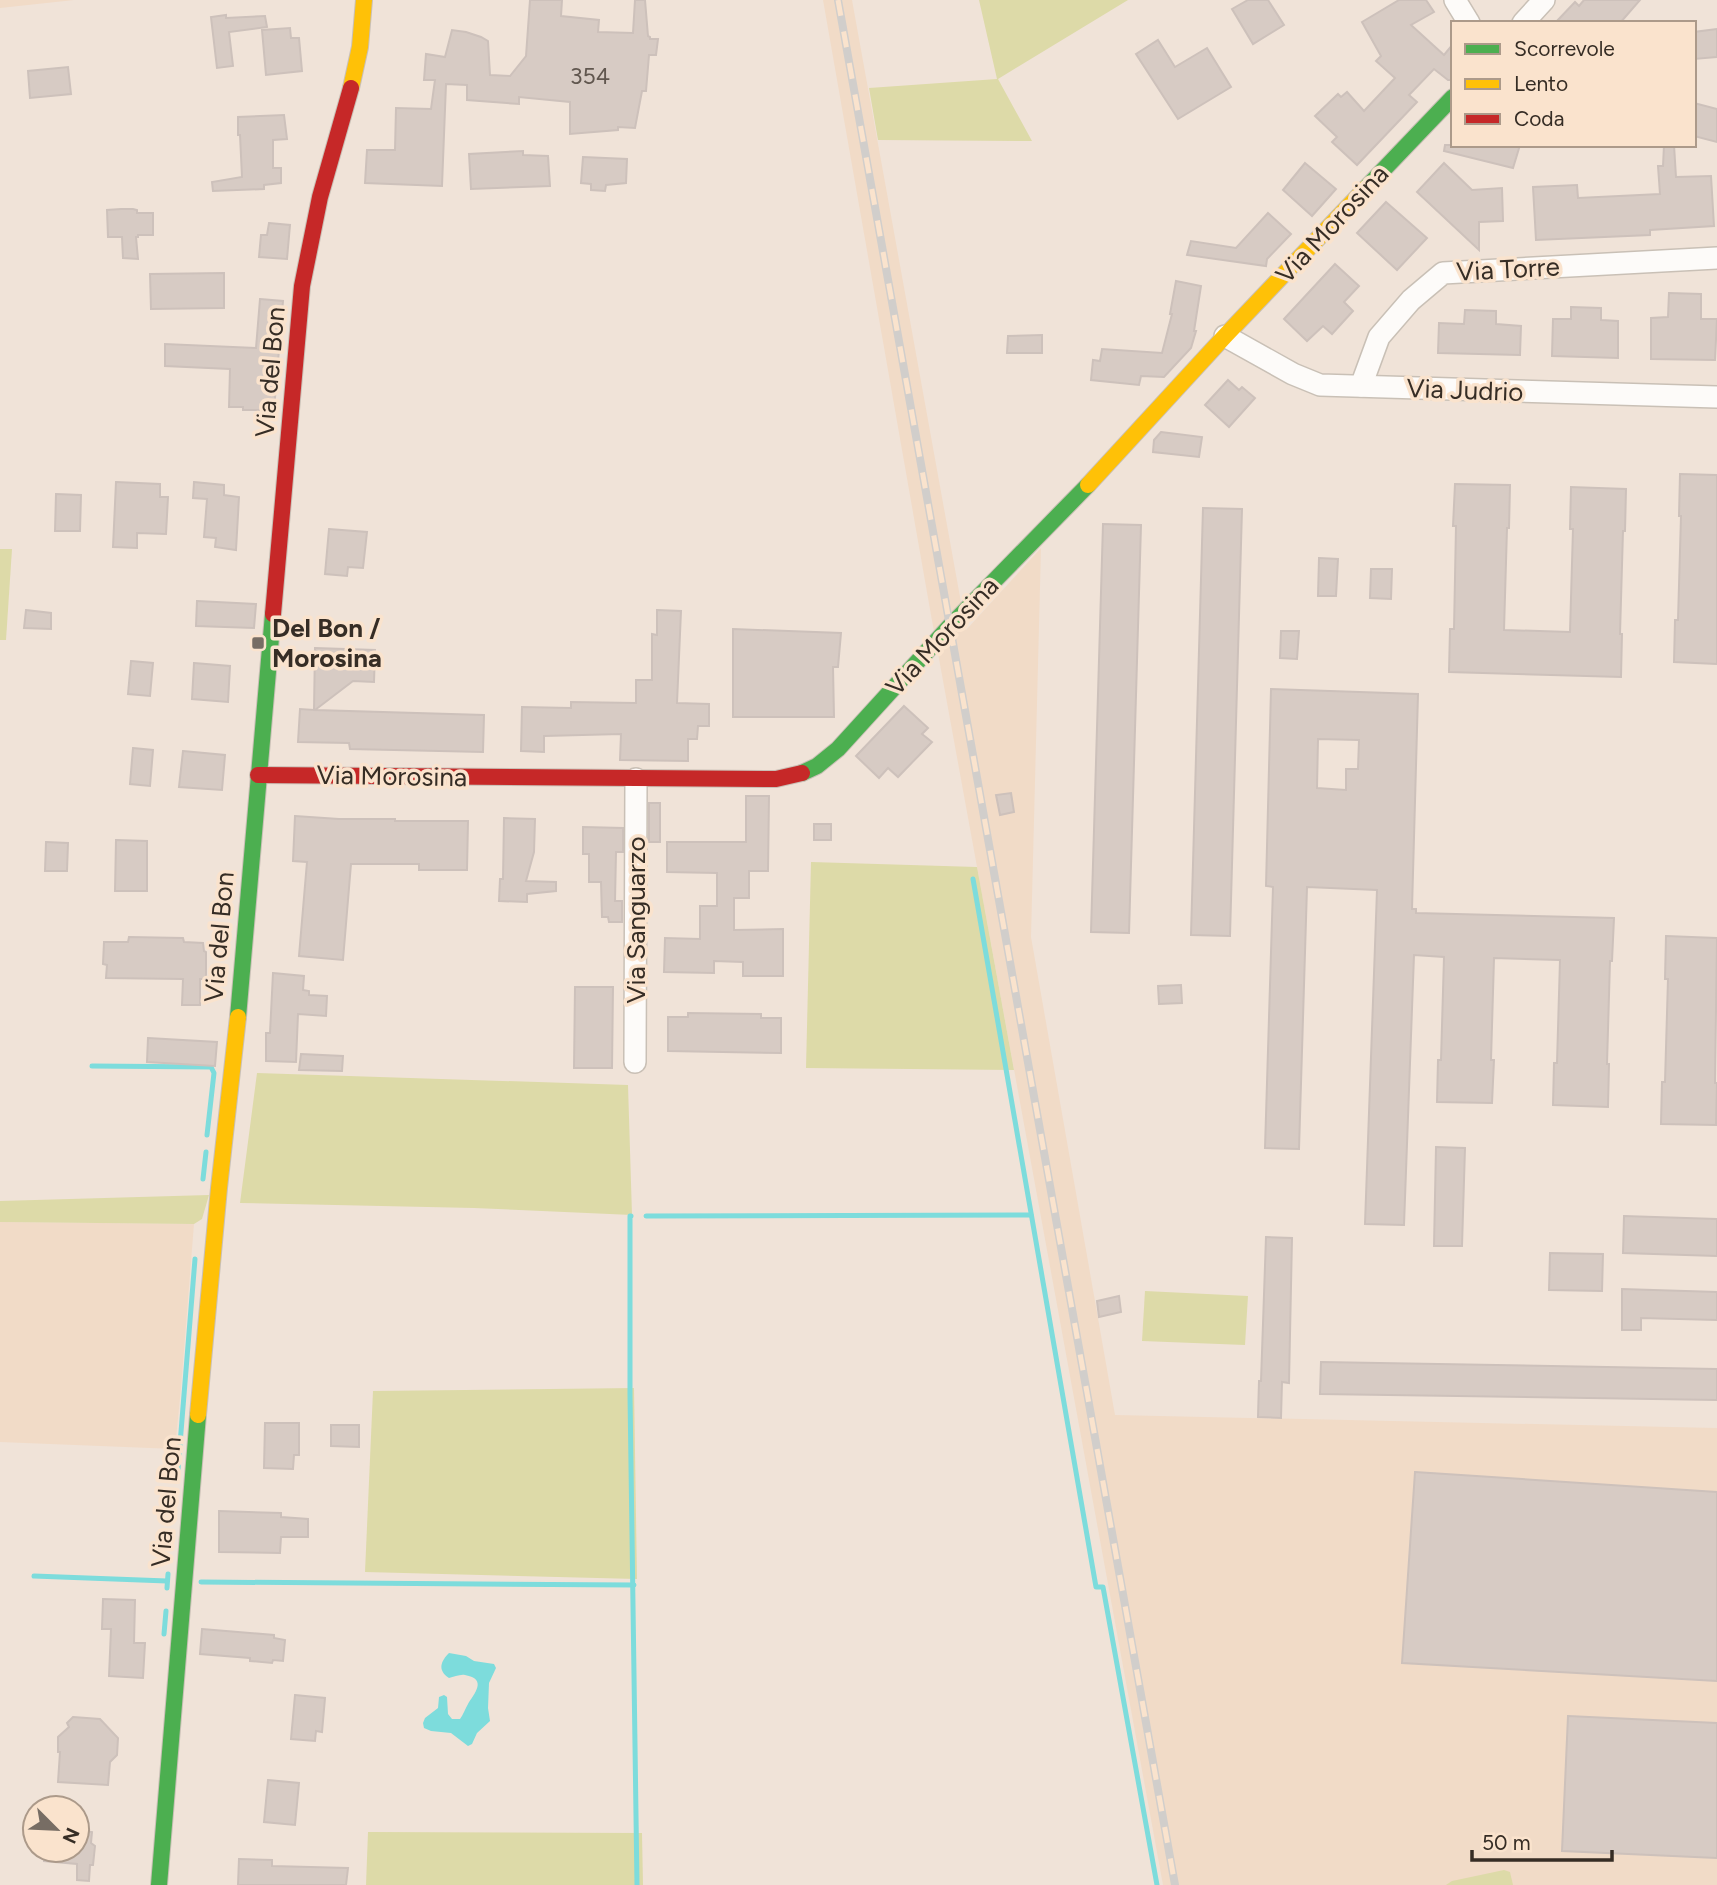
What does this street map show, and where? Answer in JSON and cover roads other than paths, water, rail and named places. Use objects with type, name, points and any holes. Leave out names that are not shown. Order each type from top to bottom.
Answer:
[{"type":"street","name":"Via del Bon","points":[[159,1885],[186,1552],[219,1188],[238,1013],[302,286],[323,186],[359,53],[364,0]]},
{"type":"street","points":[[1455,0],[1468,21]]},
{"type":"street","points":[[1525,21],[1544,0]]},
{"type":"street","name":"Via Morosina","points":[[258,775],[776,779],[791,778],[824,763],[955,621],[1105,468],[1225,336],[1451,99]]},
{"type":"street","name":"Via Torre","points":[[1361,387],[1379,337],[1411,300],[1443,273],[1717,258]]},
{"type":"street","name":"Via Judrio","points":[[1225,336],[1320,385],[1717,397]]},
{"type":"street","name":"Via Sanguarzo","points":[[635,1062],[636,779]]},
{"type":"water","points":[[449,1653],[494,1664],[496,1668],[489,1683],[490,1721],[468,1746],[451,1733],[424,1728],[425,1718],[438,1708],[439,1697],[447,1697],[448,1714],[452,1719],[460,1719],[476,1691],[478,1683],[472,1677],[463,1675],[449,1678],[445,1675],[442,1666]]},
{"type":"waterway","points":[[973,879],[1096,1587],[1103,1587],[1157,1885]]},
{"type":"waterway","points":[[92,1066],[211,1067],[214,1073],[207,1135]]},
{"type":"waterway","points":[[203,1179],[206,1152]]},
{"type":"waterway","points":[[646,1216],[1031,1215]]},
{"type":"waterway","points":[[631,1216],[630,1395],[637,1885]]},
{"type":"waterway","points":[[178,1469],[195,1259]]},
{"type":"waterway","points":[[167,1588],[168,1574]]},
{"type":"waterway","points":[[34,1576],[167,1581]]},
{"type":"waterway","points":[[201,1582],[634,1585]]},
{"type":"waterway","points":[[164,1634],[166,1611]]},
{"type":"railway","points":[[838,0],[1175,1885]]},
{"type":"place","name":"Del Bon / Morosina","points":[[258,643]]}]
